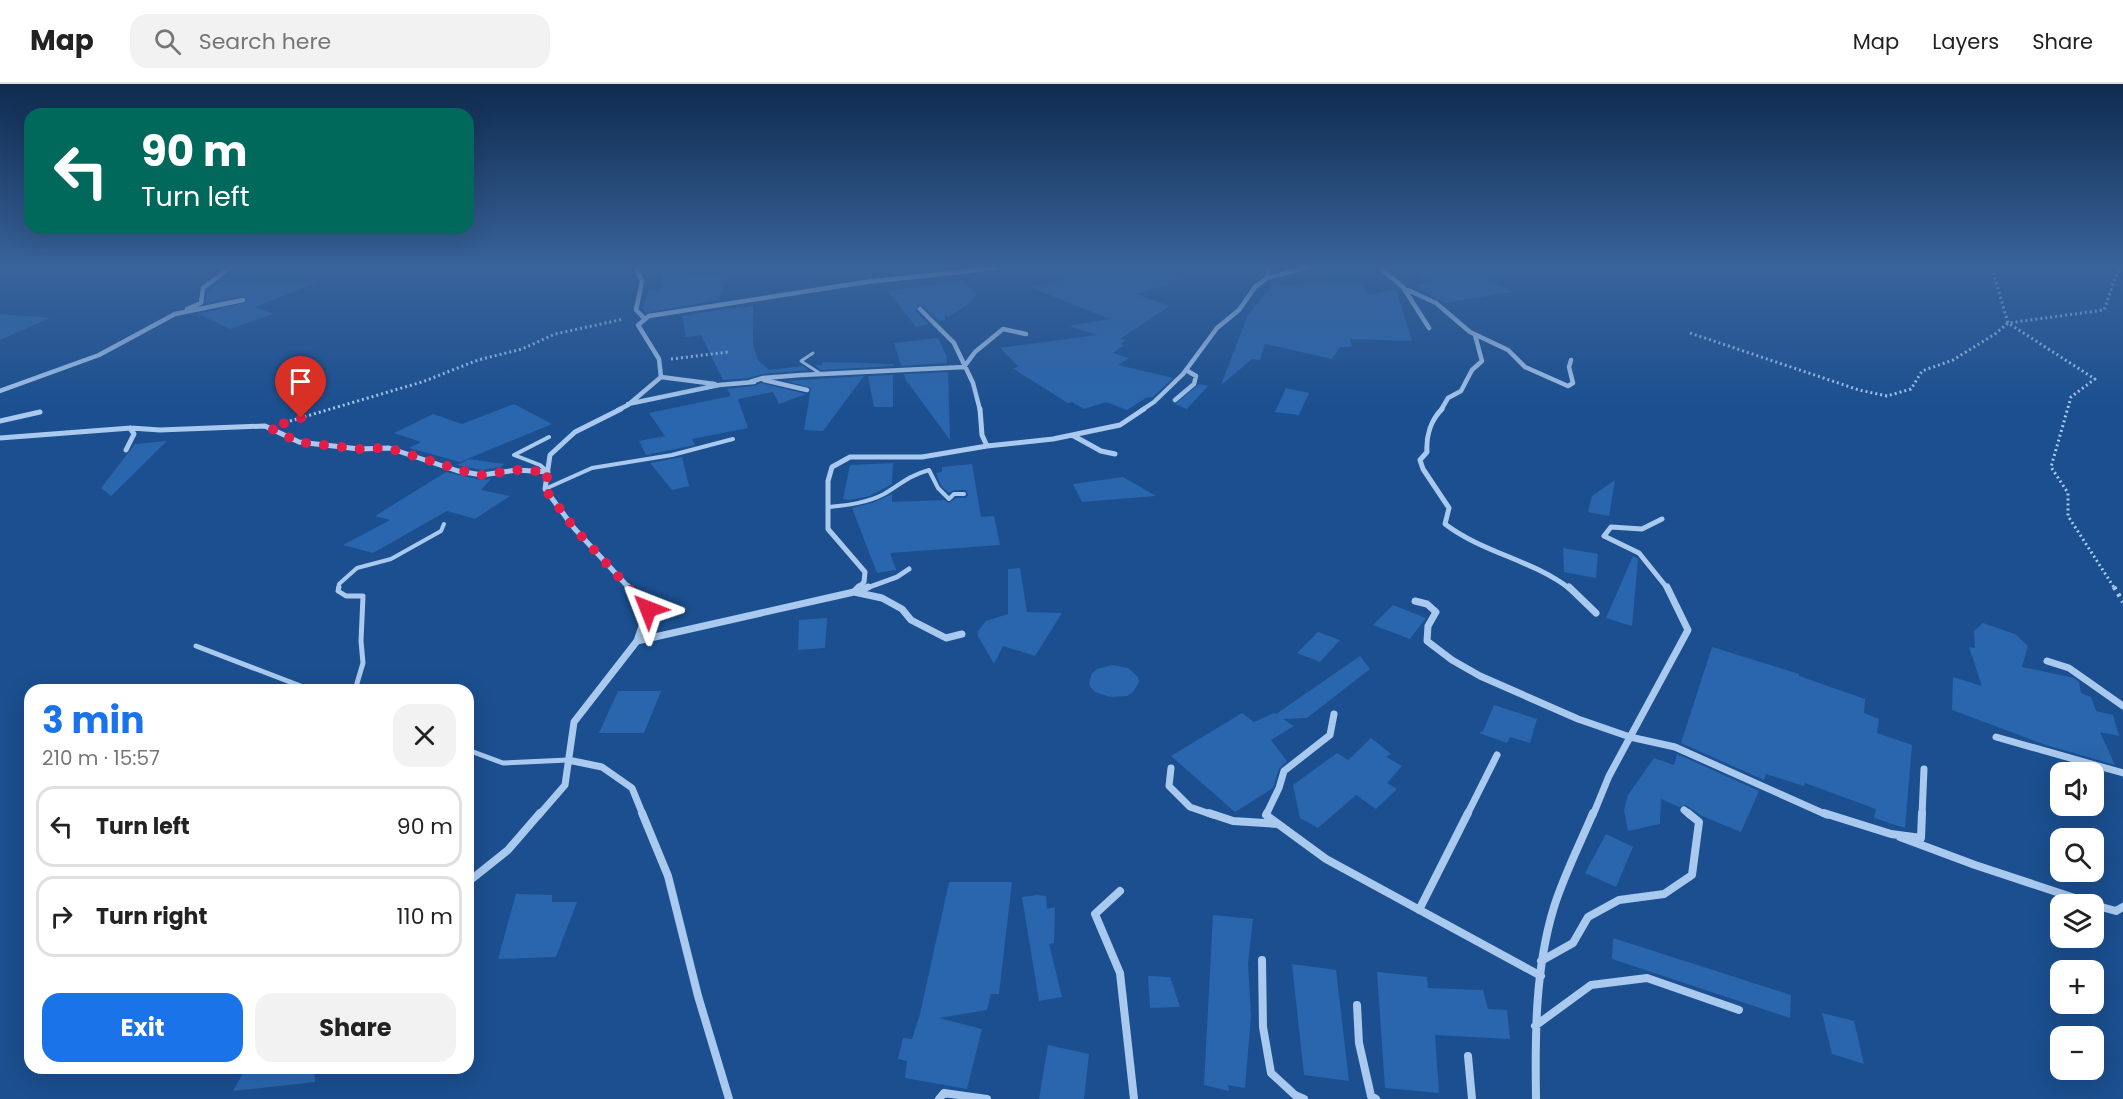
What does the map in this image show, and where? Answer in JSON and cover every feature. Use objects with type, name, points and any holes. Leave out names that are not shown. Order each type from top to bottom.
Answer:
[{"type":"street","points":[[0,391],[99,355],[172,315]]},
{"type":"street","points":[[653,315],[649,316],[638,326],[659,359],[661,377]]},
{"type":"street","points":[[926,315],[954,343],[973,383],[979,403],[982,435],[987,446]]},
{"type":"street","points":[[854,592],[864,582],[865,572],[828,529],[828,481],[832,467],[850,457],[922,456],[1072,435],[1119,424],[1154,402],[1186,370],[1217,328],[1232,315]]},
{"type":"street","points":[[1422,315],[1429,328]]},
{"type":"street","points":[[1451,315],[1475,335],[1508,350],[1509,355],[1535,372],[1568,386],[1573,383],[1569,367],[1571,360]]},
{"type":"street","points":[[964,367],[975,352],[1003,329],[1026,334]]},
{"type":"street","points":[[1475,335],[1482,361],[1472,370],[1461,391],[1448,398],[1444,407],[1436,415],[1426,439],[1427,452],[1420,460],[1423,470],[1449,508],[1445,524],[1457,535],[1563,583],[1596,613]]},
{"type":"street","points":[[750,382],[763,378],[964,367]]},
{"type":"street","points":[[1175,400],[1194,384],[1196,376],[1186,370]]},
{"type":"street","points":[[474,877],[508,850],[565,785],[574,722],[637,641],[648,609],[574,528],[545,489],[550,455],[575,432],[628,405],[661,377],[719,385]]},
{"type":"street","points":[[628,405],[719,385],[764,380],[807,390]]},
{"type":"street","points":[[0,421],[40,412]]},
{"type":"street","points":[[1,439],[130,428],[159,430],[265,426],[298,442],[359,449],[388,448],[482,475],[517,470],[548,472]]},
{"type":"street","points":[[126,450],[134,434],[130,428]]},
{"type":"street","points":[[1072,435],[1101,451],[1115,454]]},
{"type":"street","points":[[1536,1099],[1535,1026],[1541,961],[1554,906],[1609,776],[1688,630],[1671,592],[1639,553],[1604,536],[1611,527],[1642,529],[1662,519]]},
{"type":"street","points":[[637,641],[854,592],[897,577],[909,569]]},
{"type":"street","points":[[854,592],[882,598],[902,609],[911,620],[946,638],[962,634]]},
{"type":"street","points":[[1415,601],[1427,604],[1436,612],[1428,626],[1427,641],[1452,660],[1480,676],[1578,719],[1630,737],[1675,747],[1830,816],[1891,834],[1975,866],[2060,894]]},
{"type":"street","points":[[2047,661],[2069,668],[2123,706]]},
{"type":"street","points":[[1334,714],[1330,735],[1284,771],[1279,789],[1266,815],[1326,859],[1541,976]]},
{"type":"street","points":[[1996,737],[2123,773]]},
{"type":"street","points":[[1419,910],[1497,755]]},
{"type":"street","points":[[568,760],[602,767],[632,788],[668,876],[698,996],[729,1099]]},
{"type":"street","points":[[1171,768],[1169,786],[1190,807],[1233,820],[1279,824]]},
{"type":"street","points":[[1891,834],[1921,837],[1924,769]]},
{"type":"street","points":[[1541,961],[1573,943],[1588,917],[1620,900],[1664,894],[1692,874],[1699,822],[1684,810]]},
{"type":"street","points":[[1120,891],[1095,914],[1120,973],[1134,1099]]},
{"type":"street","points":[[2104,908],[2116,911],[2123,908]]},
{"type":"street","points":[[1262,960],[1263,1027],[1270,1073],[1295,1095],[1304,1099]]},
{"type":"street","points":[[1535,1026],[1591,985],[1647,978],[1739,1010]]},
{"type":"street","points":[[1357,1005],[1359,1043],[1371,1096],[1376,1099]]},
{"type":"street","points":[[1467,1056],[1472,1099]]},
{"type":"street","points":[[939,1099],[944,1093],[987,1099]]},
{"type":"lane","points":[[813,353],[801,361],[821,374]]},
{"type":"lane","points":[[548,472],[540,465],[514,455],[549,437]]},
{"type":"lane","points":[[545,489],[592,468],[672,455],[733,439]]},
{"type":"lane","points":[[829,507],[860,503],[883,494],[911,475],[929,470],[938,488],[949,498],[954,494],[964,494]]},
{"type":"lane","points":[[357,684],[363,663],[361,641],[363,596],[346,596],[338,591],[339,584],[357,568],[391,559],[441,531],[444,524]]},
{"type":"lane","points":[[196,646],[295,684]]},
{"type":"lane","points":[[474,752],[503,763],[568,760]]},
{"type":"path","points":[[2006,315],[2008,323],[2095,379],[2071,397],[2051,467],[2068,493],[2068,516],[2123,602]]},
{"type":"path","points":[[1690,333],[1859,390],[1887,396],[1911,389],[1923,371],[1953,360],[1995,334],[2008,323],[2064,315]]},
{"type":"path","points":[[270,428],[422,382],[478,360],[522,349],[555,334],[630,318],[644,318]]},
{"type":"path","points":[[659,359],[682,359],[728,352]]},
{"type":"building","points":[[0,315],[50,318],[0,340]]},
{"type":"building","points":[[201,315],[269,315],[230,329]]},
{"type":"building","points":[[685,315],[753,315],[753,345],[758,360],[769,370],[803,366],[808,370],[723,380],[701,335],[686,337],[682,316],[650,321]]},
{"type":"building","points":[[907,315],[920,315],[928,324],[916,327]]},
{"type":"building","points":[[933,315],[945,315],[945,320],[939,321]]},
{"type":"building","points":[[1101,315],[1156,315],[1120,339],[1126,340],[1120,344],[1124,345],[1113,353],[1129,358],[1118,365],[1173,378],[1153,397],[1146,398],[1127,410],[1106,402],[1084,409],[1072,402],[1068,403],[1012,368],[1019,367],[1000,348],[1097,335],[1069,326],[1110,319]]},
{"type":"building","points":[[1248,315],[1404,315],[1412,341],[1350,339],[1352,347],[1340,347],[1332,359],[1265,344],[1260,360],[1252,359],[1221,385]]},
{"type":"building","points":[[938,338],[947,357],[947,363],[901,366],[894,343]]},
{"type":"building","points":[[822,362],[893,364],[893,366],[821,370],[815,365],[822,365]]},
{"type":"building","points":[[948,372],[950,440],[904,374]]},
{"type":"building","points":[[893,375],[893,407],[874,407],[868,376]]},
{"type":"building","points":[[864,376],[823,431],[804,430],[811,388],[787,381]]},
{"type":"building","points":[[761,383],[806,394],[779,404],[773,392],[738,399],[748,428],[692,439],[695,445],[646,455],[639,441],[665,436],[649,413],[731,396],[727,389]]},
{"type":"building","points":[[1199,384],[1208,386],[1187,409],[1175,404]]},
{"type":"building","points":[[1286,388],[1309,393],[1299,415],[1275,412]]},
{"type":"building","points":[[514,404],[552,424],[460,462],[409,448],[421,442],[394,433],[433,414],[462,424]]},
{"type":"building","points":[[167,441],[111,496],[101,488],[135,444]]},
{"type":"building","points":[[682,457],[689,486],[672,490],[650,463]]},
{"type":"building","points":[[469,459],[504,464],[501,467],[482,470],[457,465]]},
{"type":"building","points":[[893,463],[892,484],[870,496],[843,499],[850,465]]},
{"type":"building","points":[[972,464],[981,517],[994,516],[1000,545],[890,553],[896,570],[877,573],[852,508],[872,503],[892,494],[892,502],[944,500],[949,503],[956,498],[966,498],[968,495],[966,490],[954,490],[949,493],[941,486],[936,473],[942,472],[942,467]]},
{"type":"building","points":[[446,472],[481,480],[491,479],[481,490],[510,496],[475,519],[447,511],[373,553],[343,545],[390,520],[375,516]]},
{"type":"building","points":[[1123,477],[1156,496],[1082,502],[1073,484]]},
{"type":"building","points":[[1615,480],[1609,516],[1588,512],[1592,496]]},
{"type":"building","points":[[1563,548],[1598,554],[1596,578],[1564,572]]},
{"type":"building","points":[[1633,556],[1638,559],[1632,626],[1606,618]]},
{"type":"building","points":[[1020,568],[1027,612],[1062,613],[1035,656],[1003,646],[994,664],[978,636],[978,631],[986,621],[1008,614],[1008,569]]},
{"type":"building","points":[[1393,605],[1426,618],[1410,639],[1373,625]]},
{"type":"building","points":[[827,618],[825,648],[798,650],[799,620]]},
{"type":"building","points":[[1983,623],[2015,634],[2028,646],[2022,667],[2074,678],[2079,682],[2081,693],[2091,697],[2096,711],[2113,715],[2119,736],[2100,732],[2115,765],[2046,745],[1952,710],[1953,677],[1982,686],[1969,647],[1975,648],[1974,631]]},
{"type":"building","points":[[1318,632],[1340,640],[1320,662],[1297,653]]},
{"type":"building","points":[[1712,647],[1799,674],[1799,676],[1865,699],[1864,713],[1879,719],[1877,733],[1912,745],[1905,828],[1874,818],[1876,809],[1805,783],[1804,786],[1766,774],[1764,780],[1681,743]]},
{"type":"building","points":[[1360,656],[1370,669],[1307,718],[1283,719],[1294,726],[1271,740],[1287,761],[1279,769],[1273,788],[1235,812],[1171,756],[1242,713],[1254,722],[1276,714]]},
{"type":"building","points":[[1112,665],[1128,668],[1138,677],[1139,682],[1133,692],[1127,696],[1110,697],[1095,692],[1091,688],[1089,683],[1092,673],[1097,669]]},
{"type":"building","points":[[618,691],[661,691],[644,733],[599,733]]},
{"type":"building","points":[[1494,705],[1537,719],[1530,743],[1510,737],[1507,743],[1479,733],[1483,731]]},
{"type":"building","points":[[1371,738],[1391,754],[1386,757],[1402,766],[1387,783],[1397,789],[1376,809],[1356,795],[1318,828],[1300,818],[1293,785],[1337,753],[1348,760]]},
{"type":"building","points":[[1677,754],[1759,791],[1741,832],[1702,816],[1686,805],[1679,807],[1661,799],[1660,824],[1628,831],[1624,810],[1628,795],[1654,758],[1674,765]]},
{"type":"building","points":[[1606,834],[1633,847],[1616,887],[1585,873]]},
{"type":"building","points":[[949,882],[1012,882],[999,994],[991,994],[987,1010],[939,1018],[982,1029],[967,1089],[905,1078],[907,1061],[898,1059],[903,1038],[912,1039],[920,1014]]},
{"type":"building","points":[[516,894],[552,895],[552,902],[577,902],[556,957],[498,959]]},
{"type":"building","points":[[1046,896],[1047,909],[1055,907],[1054,943],[1049,944],[1062,997],[1039,1001],[1022,897]]},
{"type":"building","points":[[1213,915],[1253,919],[1248,964],[1251,1016],[1245,1088],[1228,1085],[1229,1091],[1204,1085]]},
{"type":"building","points":[[1613,938],[1791,995],[1790,1018],[1612,959]]},
{"type":"building","points":[[1292,964],[1336,970],[1349,1081],[1304,1075]]},
{"type":"building","points":[[1377,972],[1427,977],[1428,988],[1483,990],[1488,1009],[1507,1010],[1510,1039],[1435,1035],[1439,1093],[1385,1088]]},
{"type":"building","points":[[1148,976],[1170,977],[1180,1007],[1150,1008]]},
{"type":"building","points":[[1822,1013],[1854,1021],[1864,1064],[1832,1054]]},
{"type":"building","points":[[1048,1045],[1089,1054],[1084,1099],[1039,1099]]},
{"type":"building","points":[[243,1074],[314,1074],[315,1082],[233,1091]]},
{"type":"route","points":[[301,418],[270,428],[298,442],[359,449],[388,448],[458,471],[482,475],[517,470],[548,472],[545,489],[574,528],[648,609]]}]
